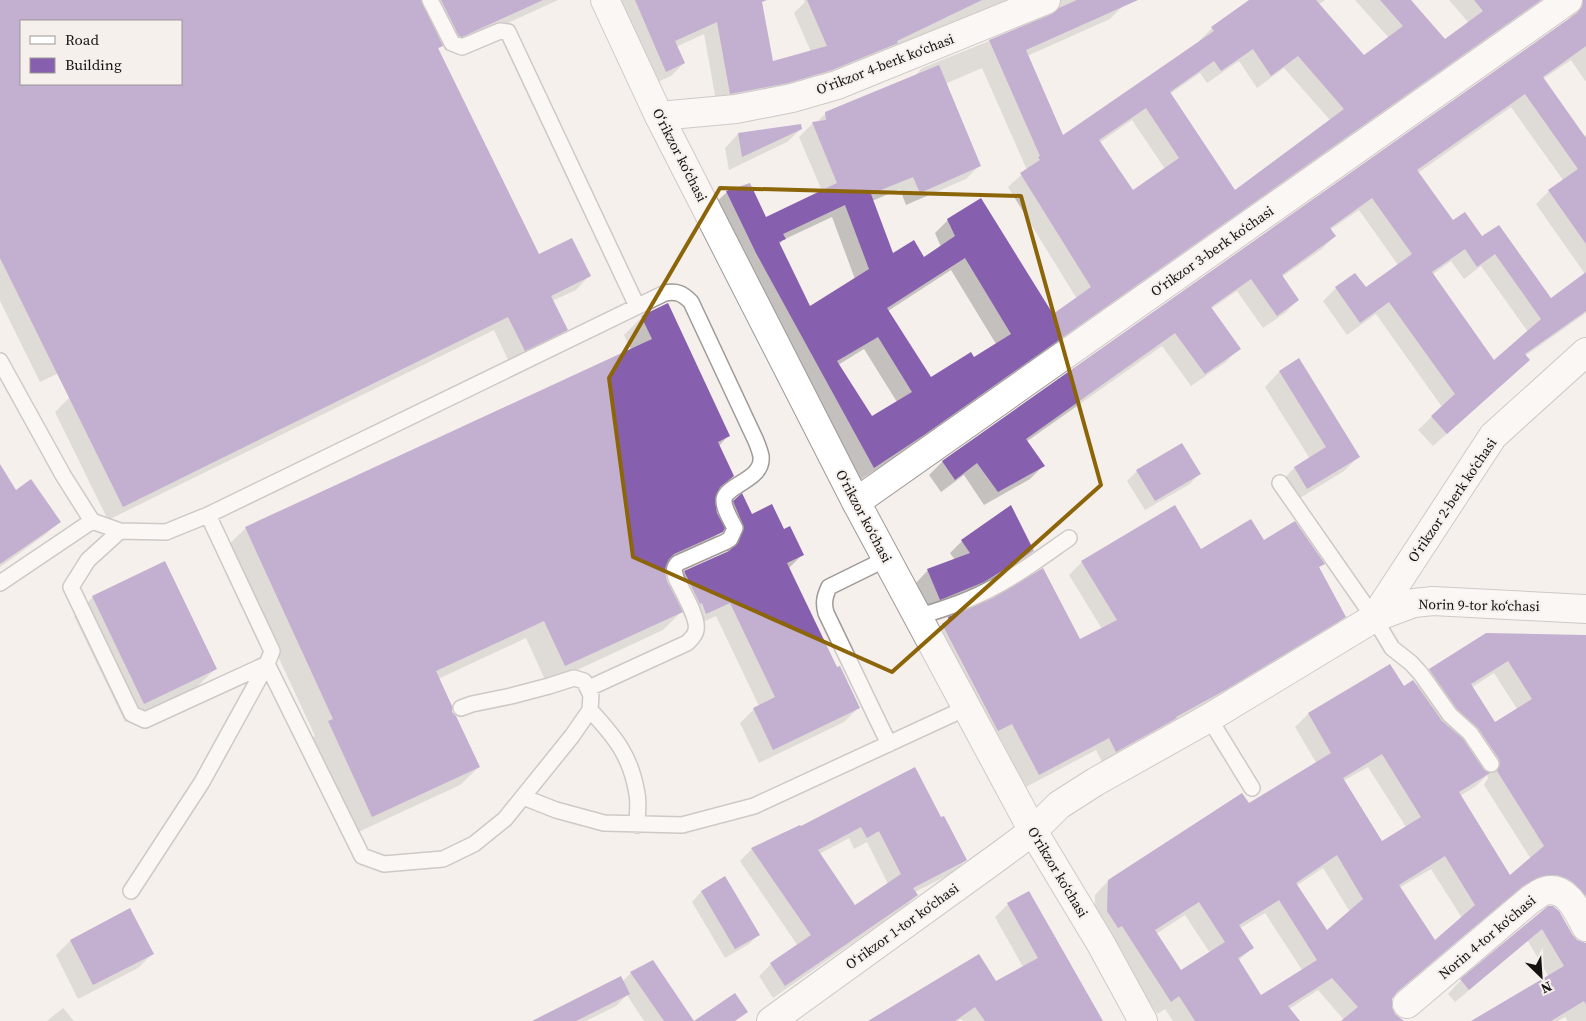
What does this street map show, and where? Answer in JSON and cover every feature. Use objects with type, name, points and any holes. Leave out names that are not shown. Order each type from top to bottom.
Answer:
[{"type":"street","name":"Oʻrikzor koʻchasi","points":[[605,0],[659,116],[886,559],[1033,831],[1101,944],[1143,1021]]},
{"type":"street","name":"Oʻrikzor 4-berk koʻchasi","points":[[659,116],[736,109],[792,98],[837,85],[1046,0]]},
{"type":"street","name":"Oʻrikzor 3-berk koʻchasi","points":[[856,502],[1568,0]]},
{"type":"street","name":"Oʻrikzor 2-berk koʻchasi","points":[[1374,618],[1493,436],[1586,352]]},
{"type":"street","name":"Norin 9-tor koʻchasi","points":[[1374,618],[1414,603],[1433,601],[1586,609]]},
{"type":"street","name":"Oʻrikzor 1-tor koʻchasi","points":[[772,1021],[1033,831],[1059,806],[1094,782],[1209,718],[1374,618]]},
{"type":"street","name":"Norin 4-tor koʻchasi","points":[[1407,1004],[1531,899],[1545,891],[1560,891],[1572,902],[1586,927]]},
{"type":"lane","points":[[430,0],[452,43],[462,47],[500,31],[508,32],[637,306]]},
{"type":"lane","points":[[0,361],[62,475],[92,521],[120,531],[166,532],[208,515],[665,293],[683,294],[691,302],[756,441],[761,458],[758,468],[748,479],[727,493],[724,498],[725,506],[735,528],[730,539],[678,563],[675,567],[676,578],[696,621],[696,629],[693,636],[687,642],[588,688]]},
{"type":"lane","points":[[1280,483],[1374,618],[1392,648],[1411,663],[1421,674],[1450,715],[1470,733],[1491,764]]},
{"type":"lane","points":[[131,890],[202,782],[267,664],[272,651],[208,515]]},
{"type":"lane","points":[[0,584],[92,521]]},
{"type":"lane","points":[[120,531],[88,560],[71,586],[132,714],[145,720],[267,664]]},
{"type":"lane","points":[[917,617],[967,600],[999,584],[1069,538]]},
{"type":"lane","points":[[886,559],[829,587],[824,604],[826,612],[889,744]]},
{"type":"lane","points":[[267,664],[362,856],[384,864],[443,859],[474,844],[505,819],[572,736],[590,710],[591,696],[584,681],[574,678],[461,708]]},
{"type":"lane","points":[[523,797],[556,810],[604,823],[682,825],[754,806],[966,708]]},
{"type":"lane","points":[[590,710],[626,754],[638,795],[636,825]]},
{"type":"lane","points":[[1209,718],[1252,788]]},
{"type":"highlighted area","points":[[720,188],[1021,196],[1101,485],[892,672],[633,557],[609,378]]},
{"type":"building","points":[[0,0],[421,0],[443,46],[438,48],[539,254],[572,238],[591,276],[551,296],[568,330],[525,351],[508,317],[123,507],[0,258]]},
{"type":"building","points":[[441,0],[543,0],[462,37],[459,36]]},
{"type":"building","points":[[635,0],[767,0],[762,2],[773,61],[827,46],[807,0],[982,0],[897,41],[898,43],[832,70],[788,83],[730,94],[717,22],[675,41],[685,63],[666,72]]},
{"type":"building","points":[[1077,0],[1138,0],[1026,50],[1063,135],[1214,31],[1211,27],[1249,0],[1316,0],[1364,55],[1403,26],[1380,0],[1411,0],[1445,39],[1483,11],[1474,0],[1541,0],[924,435],[874,468],[756,253],[726,191],[750,183],[766,217],[837,183],[812,122],[826,120],[825,112],[939,65],[981,166],[920,193],[913,177],[871,194],[893,253],[914,240],[924,257],[955,236],[947,219],[981,198],[1053,314],[1091,287],[1020,173],[1040,160],[1038,157],[1040,156],[989,40],[1052,14],[1059,8]],"holes":[[[1253,49],[1271,76],[1298,56],[1344,109],[1235,190],[1170,92],[1214,61],[1221,71]],[[1146,108],[1179,158],[1133,190],[1099,140]],[[845,205],[869,269],[810,306],[779,242],[786,239],[783,234]],[[965,258],[1011,334],[974,357],[971,352],[931,377],[887,308]],[[878,337],[912,392],[872,416],[837,361]]]},
{"type":"building","points":[[1583,0],[1586,0],[1586,46],[1543,77],[1586,138],[1586,244],[1548,190],[1578,169],[1525,94],[1417,170],[1453,220],[1465,212],[1482,236],[1499,225],[1551,298],[1586,272],[1586,311],[1525,354],[1530,360],[1447,434],[1431,416],[1455,394],[1389,302],[1360,323],[1335,287],[1355,273],[1366,287],[1412,254],[1372,198],[1330,228],[1336,236],[1282,275],[1299,300],[1277,316],[1251,279],[1211,307],[1241,349],[1205,374],[1175,333],[1026,439],[1045,466],[998,492],[977,463],[955,480],[942,461],[1577,13],[1582,7]],"holes":[[[1465,249],[1477,267],[1495,254],[1541,319],[1494,360],[1432,272]]]},
{"type":"building","points":[[801,124],[802,129],[742,157],[738,133]]},
{"type":"building","points":[[668,303],[730,436],[718,442],[734,476],[720,487],[715,499],[717,513],[725,528],[723,532],[674,554],[666,565],[667,581],[683,612],[565,666],[544,621],[436,671],[452,706],[452,712],[456,716],[480,767],[372,817],[328,721],[333,719],[245,527],[652,339],[641,316]]},
{"type":"building","points":[[1299,358],[1360,457],[1307,489],[1294,467],[1326,447],[1279,371]]},
{"type":"building","points":[[1182,443],[1201,474],[1155,501],[1136,470]]},
{"type":"building","points":[[0,464],[16,490],[31,479],[61,522],[0,564]]},
{"type":"building","points":[[742,493],[752,514],[772,504],[784,529],[790,526],[804,555],[787,563],[837,667],[840,666],[860,708],[773,750],[753,708],[775,697],[730,603],[706,614],[684,571],[729,551],[738,543],[744,527],[733,501]]},
{"type":"building","points":[[1011,505],[1034,551],[984,582],[940,600],[927,569],[970,553],[961,540]]},
{"type":"building","points":[[1175,505],[1201,549],[1251,519],[1264,540],[1295,521],[1325,564],[1319,567],[1346,617],[1227,689],[1116,752],[1109,738],[1039,775],[1012,724],[998,731],[942,624],[949,620],[948,617],[993,598],[1043,568],[1080,639],[1117,620],[1081,561]]},
{"type":"building","points":[[165,561],[217,669],[144,704],[92,596]]},
{"type":"building","points":[[1486,633],[1586,635],[1586,896],[1574,883],[1557,875],[1539,877],[1523,886],[1397,992],[1392,999],[1392,1007],[1395,1014],[1404,1021],[1341,1021],[1358,1007],[1332,978],[1288,1006],[1300,1021],[1195,1021],[1179,996],[1171,1002],[1122,926],[1118,928],[1107,911],[1108,880],[1242,793],[1249,803],[1331,753],[1308,713],[1390,664],[1404,686],[1413,680],[1442,721],[1463,739],[1484,770],[1490,773],[1459,792],[1510,875],[1544,846],[1497,771],[1500,764],[1499,759],[1478,728],[1457,709],[1429,669]],"holes":[[[1508,661],[1532,699],[1495,722],[1471,684]],[[1382,754],[1421,817],[1382,841],[1343,778]],[[1337,855],[1363,899],[1327,930],[1296,883]],[[1445,856],[1475,905],[1435,940],[1399,885]],[[1279,900],[1317,960],[1261,995],[1238,958],[1254,948],[1239,925]],[[1199,902],[1225,942],[1181,970],[1155,930]]]},
{"type":"building","points":[[915,767],[941,817],[944,816],[967,860],[913,888],[918,895],[785,986],[770,963],[811,935],[751,848],[801,826]],"holes":[[[861,827],[867,838],[879,831],[901,874],[855,905],[818,850]]]},
{"type":"building","points":[[725,876],[760,935],[735,949],[701,891]]},
{"type":"building","points":[[1029,891],[1103,1021],[985,1021],[975,1007],[955,1021],[868,1021],[979,954],[996,981],[1038,958],[1007,903]]},
{"type":"building","points":[[1548,906],[1553,906],[1559,911],[1577,940],[1586,943],[1586,1005],[1584,1001],[1551,1021],[1471,1021],[1564,966],[1542,929],[1469,990],[1460,979]]},
{"type":"building","points":[[130,908],[154,954],[93,985],[70,940]]},
{"type":"building","points":[[653,960],[694,1021],[664,1021],[630,972]]},
{"type":"building","points":[[621,976],[630,994],[576,1021],[532,1021]]},
{"type":"building","points":[[735,993],[748,1012],[735,1021],[694,1021]]}]
